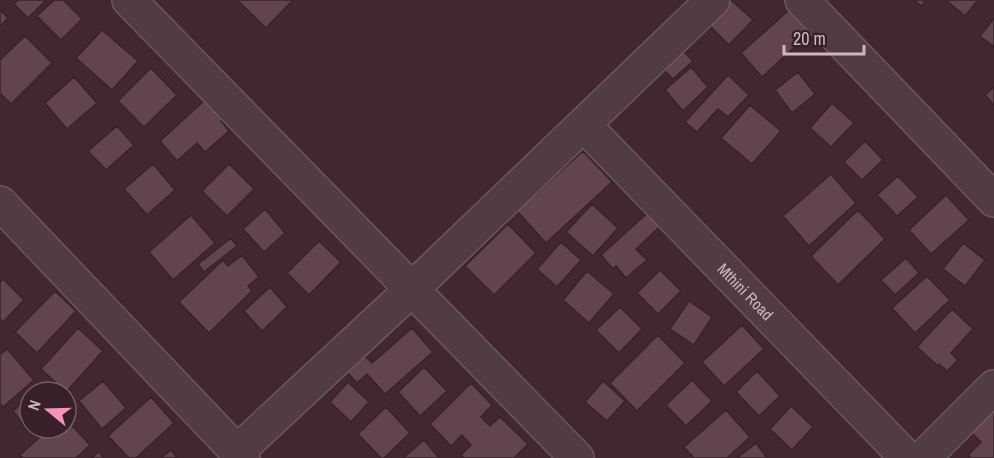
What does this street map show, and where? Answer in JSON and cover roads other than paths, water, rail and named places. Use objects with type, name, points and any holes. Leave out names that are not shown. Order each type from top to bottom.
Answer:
[{"type":"street","points":[[129,0],[577,458]]},
{"type":"street","points":[[0,203],[240,455],[712,0]]},
{"type":"street","points":[[802,0],[994,200]]},
{"type":"street","name":"Mthini Road","points":[[584,125],[907,458]]},
{"type":"street","points":[[923,458],[994,387]]}]
